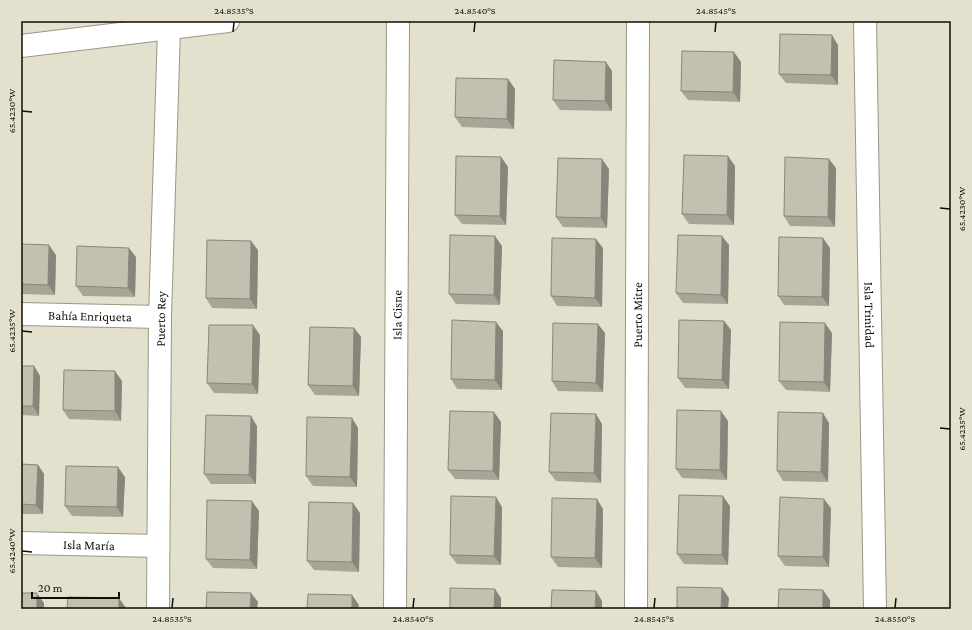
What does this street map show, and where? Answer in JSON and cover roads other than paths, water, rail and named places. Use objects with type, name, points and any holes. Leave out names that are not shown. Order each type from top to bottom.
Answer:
[{"type":"street","points":[[21,46],[228,21]]},
{"type":"street","name":"Isla Cisne","points":[[395,609],[398,21]]},
{"type":"street","name":"Puerto Mitre","points":[[636,609],[638,21]]},
{"type":"street","name":"Isla Trinidad","points":[[865,21],[875,609]]},
{"type":"street","name":"Puerto Rey","points":[[158,609],[160,317],[169,28]]},
{"type":"street","name":"Bahía Enriqueta","points":[[21,314],[160,317]]},
{"type":"street","name":"Isla María","points":[[21,543],[158,546]]}]
